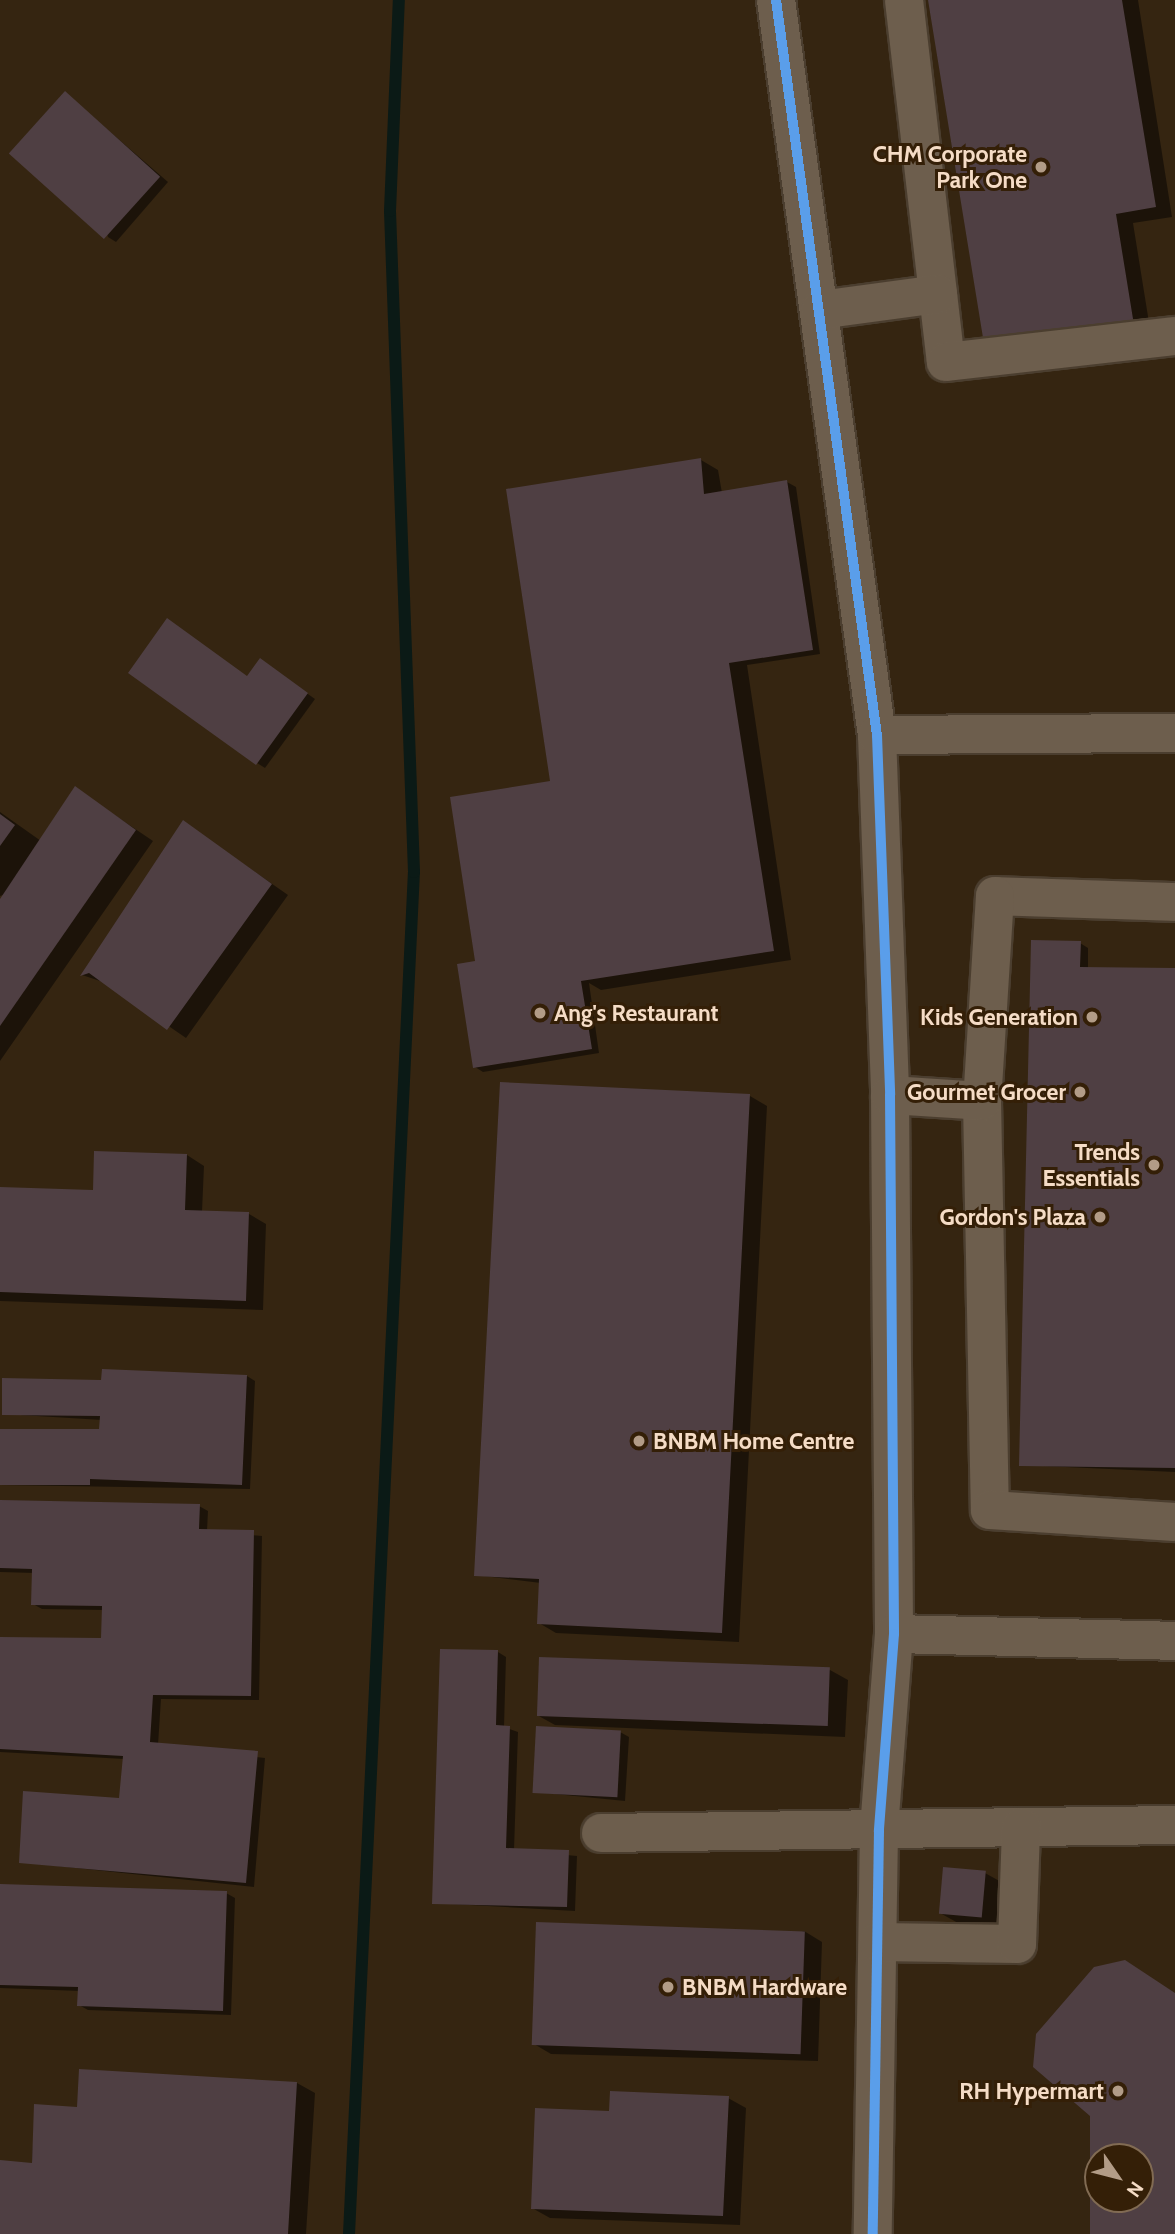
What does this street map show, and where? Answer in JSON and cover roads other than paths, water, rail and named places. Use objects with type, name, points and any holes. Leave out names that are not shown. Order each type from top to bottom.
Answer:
[{"type":"street","points":[[776,0],[877,735],[890,1095],[894,1634],[879,1831],[873,2234]]},
{"type":"street","points":[[904,0],[946,362],[1175,336]]},
{"type":"street","points":[[820,310],[938,294]]},
{"type":"street","points":[[877,735],[1175,733]]},
{"type":"street","points":[[1175,902],[995,896],[982,1101],[990,1510],[1175,1522]]},
{"type":"street","points":[[890,1095],[982,1101]]},
{"type":"street","points":[[894,1634],[1175,1641]]},
{"type":"street","points":[[601,1833],[1175,1825]]},
{"type":"street","points":[[878,1942],[1017,1944],[1021,1827]]},
{"type":"waterway","points":[[349,2234],[414,872],[390,211],[399,0]]},
{"type":"place","name":"CHM Corporate Park One","points":[[1041,167]]},
{"type":"place","name":"Ang's Restaurant","points":[[540,1013]]},
{"type":"place","name":"Kids Generation","points":[[1092,1017]]},
{"type":"place","name":"Gourmet Grocer","points":[[1080,1092]]},
{"type":"place","name":"Trends Essentials","points":[[1154,1165]]},
{"type":"place","name":"Gordon's Plaza","points":[[1100,1217]]},
{"type":"place","name":"BNBM Home Centre","points":[[639,1441]]},
{"type":"place","name":"BNBM Hardware","points":[[668,1987]]},
{"type":"place","name":"RH Hypermart","points":[[1118,2091]]}]
